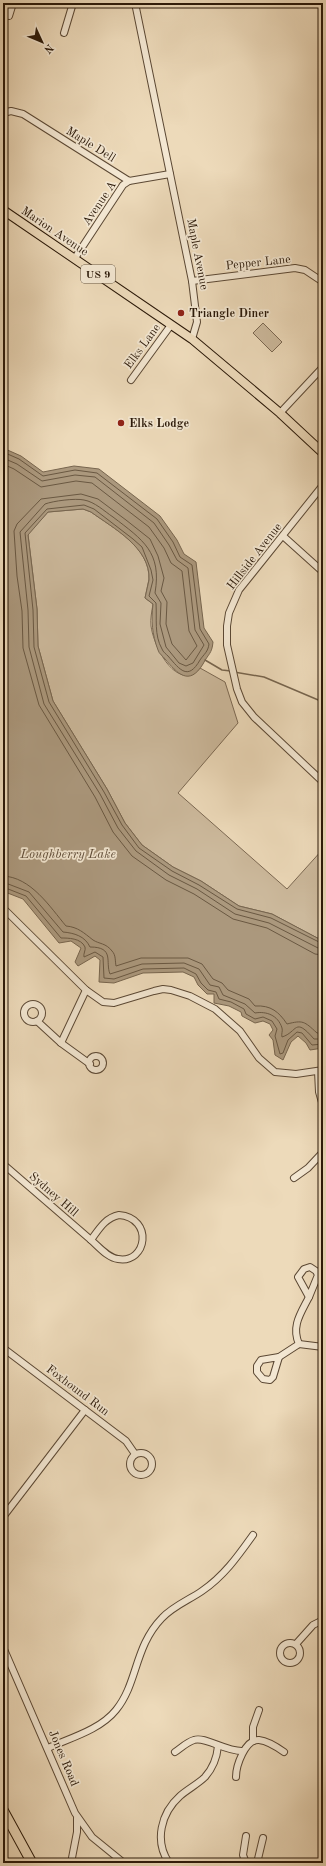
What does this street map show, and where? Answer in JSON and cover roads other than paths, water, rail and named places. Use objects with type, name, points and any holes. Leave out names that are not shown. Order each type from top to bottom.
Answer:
[{"type":"highway","points":[[3,1810],[32,1863]]},
{"type":"main road","name":"Marion Avenue","points":[[3,210],[192,339]]},
{"type":"main road","name":"US 9","points":[[192,339],[280,413],[323,453]]},
{"type":"street","points":[[9,16],[13,3]]},
{"type":"street","points":[[64,33],[73,3]]},
{"type":"street","name":"Maple Avenue","points":[[135,3],[192,281],[197,322],[192,339]]},
{"type":"street","name":"Maple Dell","points":[[3,113],[11,111],[23,114],[129,181]]},
{"type":"street","points":[[129,181],[170,174]]},
{"type":"street","name":"Avenue A","points":[[75,258],[123,185],[129,181]]},
{"type":"street","name":"Pepper Lane","points":[[192,281],[295,268],[305,270],[323,282]]},
{"type":"street","name":"Elks Lane","points":[[131,380],[171,325]]},
{"type":"street","points":[[280,413],[323,367]]},
{"type":"street","name":"Hillside Avenue","points":[[323,485],[239,590],[234,598],[229,613],[227,626],[227,644],[232,668],[237,689],[246,707],[323,782]]},
{"type":"street","points":[[283,536],[323,572]]},
{"type":"street","points":[[3,908],[95,998],[108,1004],[124,1001],[163,989],[190,996],[215,1009],[240,1031],[258,1058],[276,1072],[296,1074],[321,1071],[319,1092],[323,1106]]},
{"type":"street","points":[[61,1043],[86,990]]},
{"type":"street","points":[[37,1021],[61,1043],[90,1064]]},
{"type":"street","points":[[294,1178],[308,1168],[323,1152]]},
{"type":"street","name":"Sydney Hill","points":[[3,1164],[91,1240],[105,1252],[119,1260],[133,1256],[142,1244],[143,1237],[138,1223],[133,1218],[119,1215],[106,1221],[91,1240]]},
{"type":"street","points":[[299,1344],[295,1336],[295,1327],[309,1297],[318,1275],[316,1271],[310,1267],[304,1268],[298,1277],[309,1297]]},
{"type":"street","points":[[279,1357],[299,1344],[323,1347]]},
{"type":"street","name":"Foxhound Run","points":[[3,1348],[126,1441],[135,1454]]},
{"type":"street","points":[[3,1517],[85,1410]]},
{"type":"street","points":[[48,1748],[90,1729],[116,1710],[128,1688],[144,1642],[153,1628],[162,1617],[202,1591],[234,1563],[253,1535]]},
{"type":"street","points":[[296,1644],[313,1625],[323,1620]]},
{"type":"street","name":"Jones Road","points":[[3,1647],[77,1816],[92,1837],[124,1863]]},
{"type":"street","points":[[253,1741],[253,1727],[259,1710]]},
{"type":"street","points":[[175,1752],[195,1739],[204,1740],[235,1751],[243,1750]]},
{"type":"street","points":[[236,1777],[243,1750],[253,1741],[258,1740],[274,1746],[284,1752]]},
{"type":"street","points":[[169,1863],[162,1848],[160,1837],[162,1825],[176,1800],[205,1777],[216,1758],[218,1746]]},
{"type":"street","points":[[71,1863],[77,1832],[77,1816]]},
{"type":"street","points":[[246,1836],[242,1855],[246,1863]]},
{"type":"street","points":[[257,1863],[263,1838]]},
{"type":"water","name":"Loughberry Lake","points":[[3,448],[21,456],[43,472],[74,466],[99,469],[160,516],[177,540],[184,554],[196,562],[204,628],[213,642],[211,652],[198,671],[193,675],[188,676],[179,673],[160,654],[154,638],[152,627],[153,604],[145,598],[149,580],[148,569],[144,558],[137,549],[120,532],[91,512],[83,509],[48,512],[28,535],[37,609],[38,646],[53,701],[107,789],[125,823],[142,845],[173,867],[201,881],[239,906],[272,914],[323,941],[323,1048],[310,1050],[306,1043],[298,1036],[291,1042],[283,1060],[275,1055],[273,1040],[269,1035],[273,1030],[270,1024],[263,1021],[255,1023],[242,1016],[241,1012],[229,1006],[214,1003],[214,994],[207,994],[198,985],[194,977],[183,972],[143,973],[114,983],[99,982],[100,960],[95,956],[78,966],[75,962],[81,948],[71,941],[59,943],[23,899],[5,892],[3,888]]},
{"type":"waterway","points":[[205,660],[222,670],[231,671]]},
{"type":"waterway","points":[[234,672],[264,677],[323,702]]},
{"type":"place","name":"Triangle Diner","points":[[181,313]]},
{"type":"place","name":"Elks Lodge","points":[[121,423]]}]
